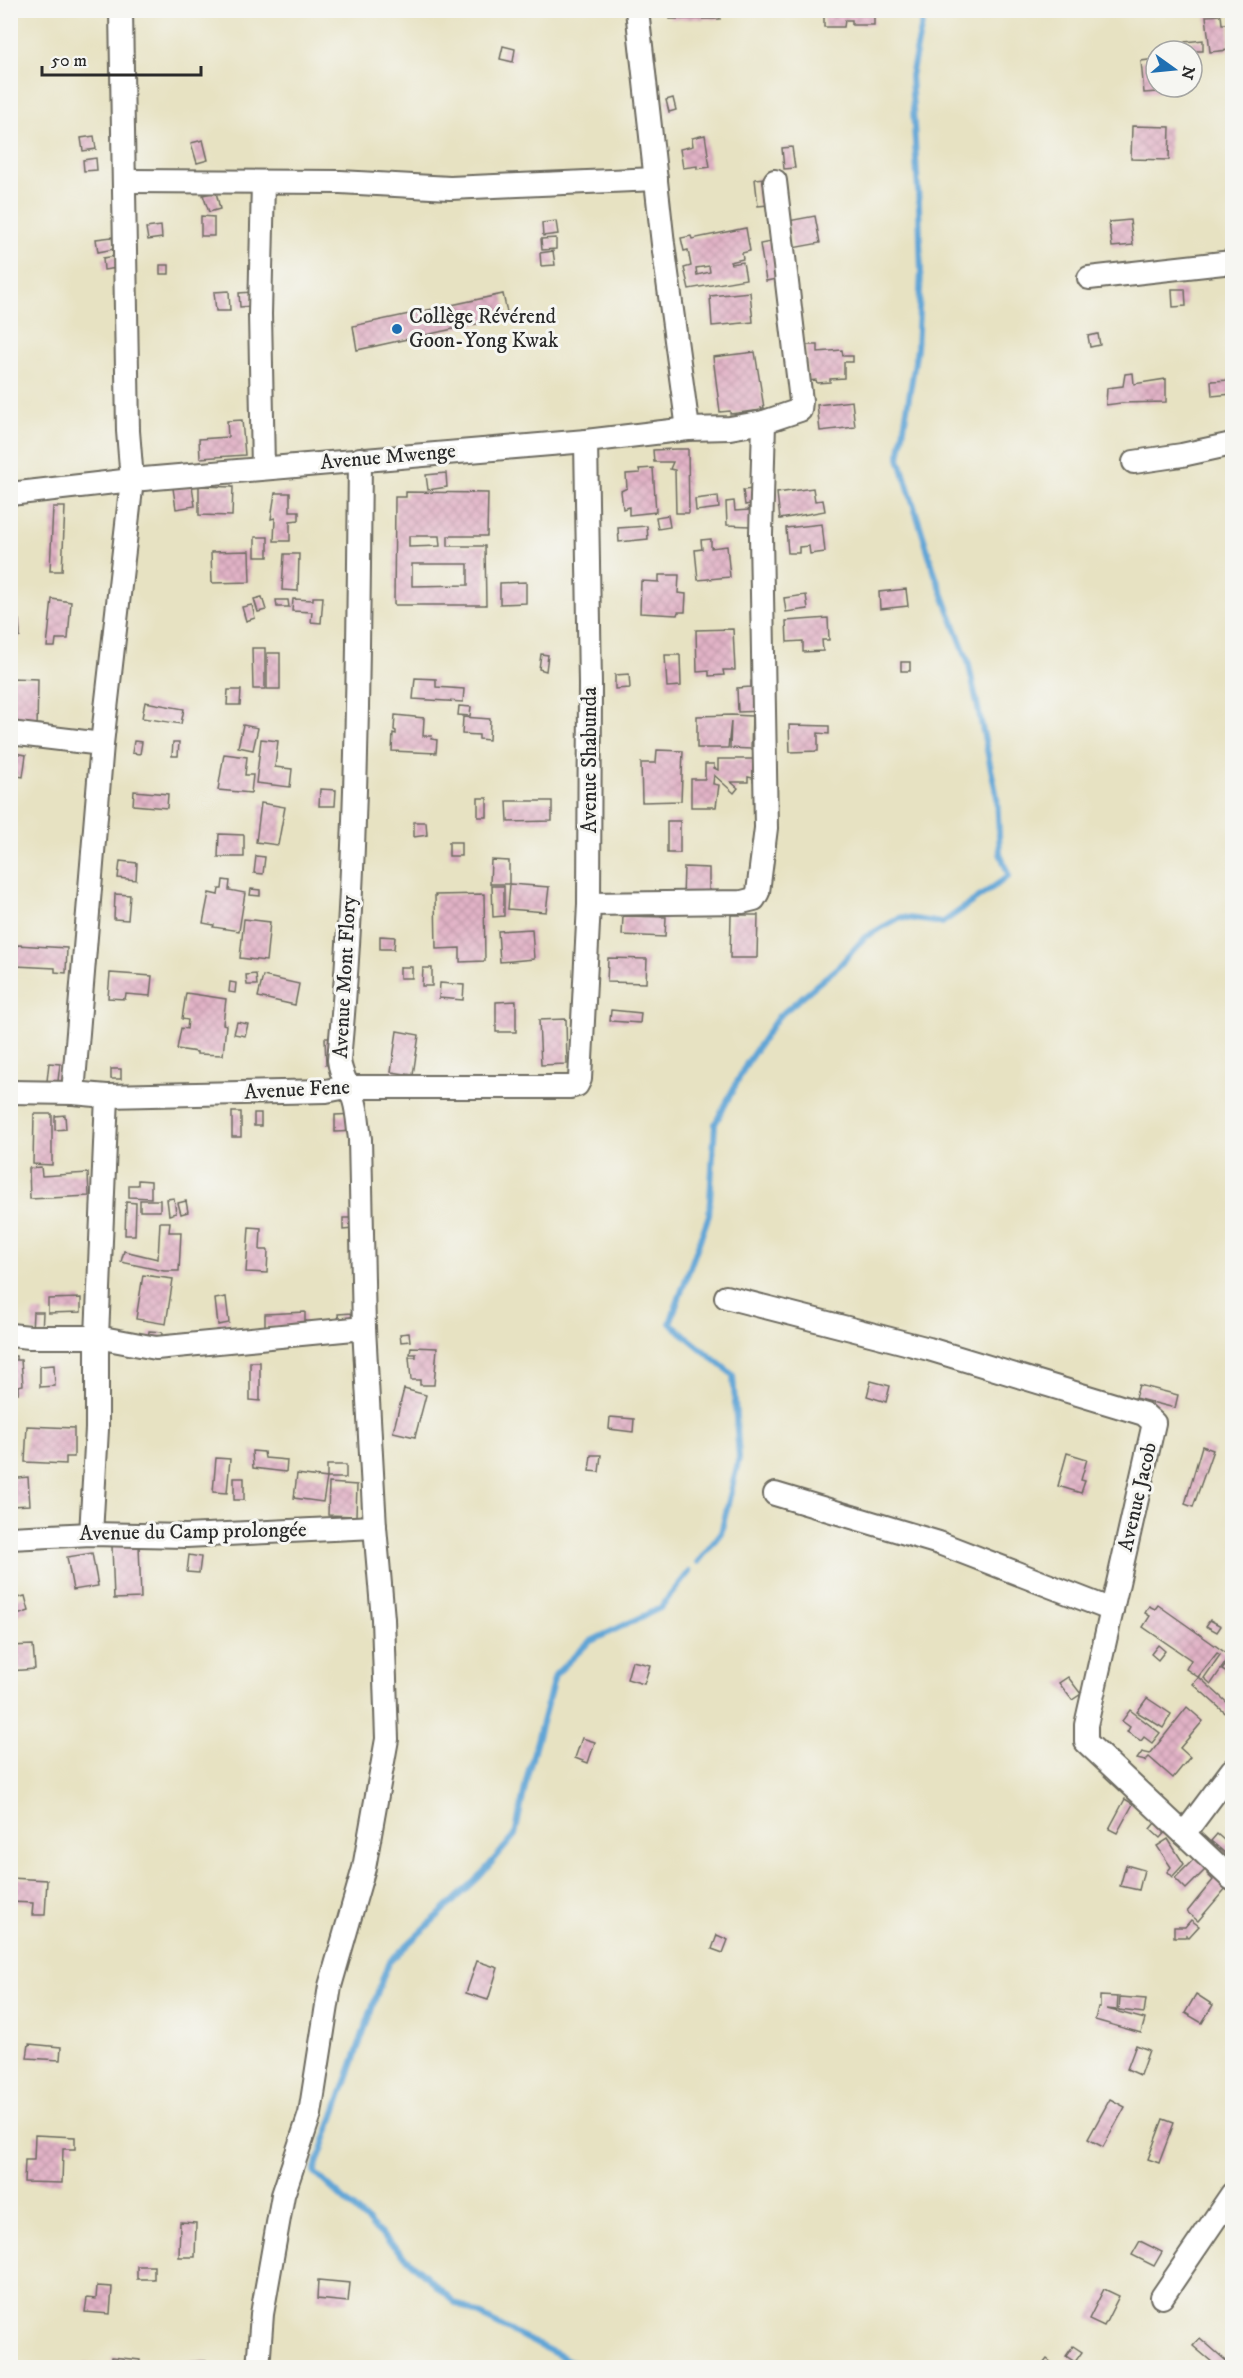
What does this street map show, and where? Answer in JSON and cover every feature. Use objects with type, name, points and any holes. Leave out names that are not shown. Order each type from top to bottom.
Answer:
[{"type":"street","points":[[72,1093],[102,744],[132,480],[128,431],[121,10]]},
{"type":"street","points":[[637,10],[688,429]]},
{"type":"street","points":[[124,181],[340,182],[450,188],[656,179]]},
{"type":"street","name":"Avenue Mwenge","points":[[10,494],[360,459],[586,441],[688,429],[730,428],[765,422],[800,410],[802,405],[775,181]]},
{"type":"street","points":[[263,182],[260,314],[263,468]]},
{"type":"street","points":[[1089,278],[1233,262]]},
{"type":"street","points":[[589,904],[742,902],[754,899],[758,892],[766,828],[761,535],[765,422]]},
{"type":"street","name":"Avenue Shabunda","points":[[580,1079],[589,904],[590,662],[586,441]]},
{"type":"street","points":[[1134,462],[1233,444]]},
{"type":"street","name":"Avenue Mont Flory","points":[[258,2367],[262,2314],[283,2195],[310,2114],[330,1986],[364,1868],[387,1739],[383,1619],[375,1527],[364,1328],[360,1139],[357,1112],[353,1097],[340,1073],[339,1060],[347,974],[357,756],[360,459]]},
{"type":"street","points":[[10,733],[102,744]]},
{"type":"street","name":"Avenue Fene","points":[[10,1092],[107,1096],[326,1091],[346,1087],[570,1087],[577,1084],[580,1079]]},
{"type":"street","points":[[91,1534],[98,1429],[97,1337],[107,1096]]},
{"type":"street","name":"Avenue Jacob","points":[[726,1297],[929,1349],[1144,1414],[1154,1423],[1086,1725],[1086,1742],[1233,1879]]},
{"type":"street","points":[[10,1335],[97,1337],[145,1347],[166,1348],[364,1328]]},
{"type":"street","points":[[775,1494],[939,1542],[1113,1610]]},
{"type":"street","name":"Avenue du Camp prolongée","points":[[10,1538],[91,1534],[186,1536],[375,1527]]},
{"type":"street","points":[[1184,1834],[1233,1770]]},
{"type":"street","points":[[1162,2297],[1233,2194]]},
{"type":"building","points":[[431,10],[446,10],[445,16],[431,16]]},
{"type":"building","points":[[670,10],[720,10],[720,19],[670,19]]},
{"type":"building","points":[[824,10],[874,10],[874,25],[852,25],[852,20],[845,20],[844,27],[824,27]]},
{"type":"building","points":[[1221,15],[1222,24],[1229,24],[1229,50],[1210,52],[1206,16]]},
{"type":"building","points":[[503,46],[515,49],[513,62],[500,59]]},
{"type":"building","points":[[1141,61],[1144,61],[1144,93]]},
{"type":"building","points":[[673,98],[676,110],[669,112],[666,100]]},
{"type":"building","points":[[1132,126],[1170,127],[1169,160],[1131,159]]},
{"type":"building","points":[[705,135],[710,167],[683,168],[680,149],[693,146],[692,138]]},
{"type":"building","points":[[94,136],[96,149],[83,151],[81,138]]},
{"type":"building","points":[[203,140],[208,160],[197,163],[191,143]]},
{"type":"building","points":[[792,147],[795,168],[784,169],[782,148]]},
{"type":"building","points":[[96,158],[97,170],[84,171],[83,160]]},
{"type":"building","points":[[765,178],[768,205],[758,206],[755,179]]},
{"type":"building","points":[[216,192],[220,209],[209,212],[203,195]]},
{"type":"building","points":[[201,216],[214,217],[214,236],[201,236]]},
{"type":"building","points":[[815,216],[820,243],[793,248],[788,221]]},
{"type":"building","points":[[1130,220],[1133,245],[1112,247],[1109,222]]},
{"type":"building","points":[[556,221],[558,234],[543,236],[542,223]]},
{"type":"building","points":[[161,226],[162,238],[148,240],[146,228]]},
{"type":"building","points":[[746,228],[750,251],[742,253],[743,259],[730,262],[731,264],[743,262],[746,279],[689,289],[684,268],[691,266],[688,250],[684,251],[681,238],[691,236],[692,239]],"holes":[[[709,266],[710,272],[697,275],[696,268]]]},
{"type":"building","points":[[112,237],[114,249],[98,252],[96,239]]},
{"type":"building","points":[[556,238],[556,249],[542,250],[541,239]]},
{"type":"building","points":[[776,241],[781,278],[766,281],[760,244]]},
{"type":"building","points":[[553,251],[555,265],[541,266],[540,253]]},
{"type":"building","points":[[116,256],[117,268],[104,270],[103,258]]},
{"type":"building","points":[[160,265],[169,265],[169,274],[160,274]]},
{"type":"building","points":[[1172,289],[1185,289],[1186,306],[1173,307]]},
{"type":"building","points":[[229,291],[230,311],[216,311],[214,292]]},
{"type":"building","points":[[252,292],[252,306],[240,307],[239,293]]},
{"type":"building","points":[[750,292],[753,322],[712,326],[710,296]]},
{"type":"building","points":[[503,294],[508,317],[357,350],[353,326]]},
{"type":"building","points":[[1098,334],[1100,345],[1090,347],[1088,336]]},
{"type":"building","points":[[806,345],[818,345],[818,352],[842,350],[843,356],[853,356],[853,362],[844,362],[844,378],[830,379],[830,382],[808,381]]},
{"type":"building","points":[[755,352],[764,408],[730,414],[730,411],[720,412],[713,357]]},
{"type":"building","points":[[1133,373],[1134,384],[1166,379],[1166,402],[1106,405],[1107,388],[1123,386],[1125,374]]},
{"type":"building","points":[[1232,380],[1232,394],[1212,396],[1211,381]]},
{"type":"building","points":[[852,401],[855,427],[820,431],[817,405]]},
{"type":"building","points":[[242,420],[245,455],[200,458],[199,439],[228,437],[227,421]]},
{"type":"building","points":[[688,449],[689,513],[676,513],[675,470],[670,469],[673,462],[654,462],[653,450]]},
{"type":"building","points":[[653,468],[656,512],[629,515],[629,507],[623,509],[621,491],[627,488],[626,474],[640,473],[639,469]]},
{"type":"building","points":[[446,473],[447,487],[428,490],[426,475]]},
{"type":"building","points":[[192,486],[195,506],[176,509],[173,488]]},
{"type":"building","points":[[199,486],[233,487],[232,516],[199,515]]},
{"type":"building","points":[[813,488],[815,501],[823,500],[825,511],[780,519],[777,493]]},
{"type":"building","points":[[754,489],[755,503],[745,505],[743,490]]},
{"type":"building","points":[[406,492],[488,493],[487,536],[448,536],[448,546],[485,546],[486,605],[394,605],[395,497],[406,497]],"holes":[[[409,536],[439,536],[440,546],[409,547]],[[412,564],[468,564],[468,585],[412,586]]]},
{"type":"building","points":[[275,493],[290,493],[290,511],[299,511],[299,520],[290,521],[290,541],[274,541],[275,518],[271,519]]},
{"type":"building","points":[[718,496],[719,508],[696,511],[695,499]]},
{"type":"building","points":[[734,501],[735,511],[749,510],[748,507],[755,506],[750,526],[727,525],[726,502]]},
{"type":"building","points":[[53,507],[65,507],[62,571],[50,571]]},
{"type":"building","points":[[668,515],[670,527],[658,529],[656,517]]},
{"type":"building","points":[[822,524],[825,552],[810,554],[809,546],[799,547],[799,553],[788,553],[786,528]]},
{"type":"building","points":[[647,526],[648,539],[619,542],[618,528]]},
{"type":"building","points":[[255,537],[268,537],[268,557],[255,557]]},
{"type":"building","points":[[711,539],[711,548],[727,546],[730,577],[698,580],[695,550],[702,549],[701,540]]},
{"type":"building","points":[[249,551],[250,582],[212,583],[211,552]]},
{"type":"building","points":[[284,554],[299,554],[298,591],[282,590]]},
{"type":"building","points":[[659,575],[679,575],[678,593],[686,594],[685,612],[678,612],[677,615],[640,613],[641,581],[659,582]]},
{"type":"building","points":[[526,582],[526,603],[500,604],[500,583]]},
{"type":"building","points":[[906,589],[908,606],[880,609],[879,592]]},
{"type":"building","points":[[806,595],[808,609],[786,612],[784,598]]},
{"type":"building","points":[[262,597],[266,610],[258,612],[254,599]]},
{"type":"building","points":[[313,597],[323,597],[321,623],[311,622],[312,612],[292,611],[293,599],[313,600]]},
{"type":"building","points":[[52,599],[71,602],[68,639],[56,639],[55,647],[47,647]]},
{"type":"building","points":[[276,600],[288,600],[289,607],[277,607]]},
{"type":"building","points":[[252,605],[255,618],[246,621],[242,607]]},
{"type":"building","points":[[828,618],[829,640],[822,640],[823,651],[803,652],[803,641],[787,642],[786,621]]},
{"type":"building","points":[[10,620],[19,620],[20,637],[10,638]]},
{"type":"building","points":[[733,629],[735,670],[723,670],[724,675],[709,676],[709,671],[697,672],[696,630]]},
{"type":"building","points":[[252,648],[265,648],[265,689],[253,689]]},
{"type":"building","points":[[267,653],[280,653],[280,689],[267,689]]},
{"type":"building","points":[[541,654],[548,655],[546,671],[539,669]]},
{"type":"building","points":[[665,655],[680,655],[681,686],[667,687]]},
{"type":"building","points":[[901,662],[910,662],[910,671],[901,671]]},
{"type":"building","points":[[629,674],[630,688],[615,689],[615,675]]},
{"type":"building","points":[[10,678],[38,679],[37,729],[10,728]]},
{"type":"building","points":[[415,678],[436,679],[436,687],[464,689],[463,702],[413,699]]},
{"type":"building","points":[[762,680],[763,711],[738,712],[737,688],[751,687],[751,681]]},
{"type":"building","points":[[228,690],[241,690],[240,705],[227,705]]},
{"type":"building","points":[[145,702],[184,709],[181,724],[142,718]]},
{"type":"building","points":[[459,706],[471,707],[470,716],[458,715]]},
{"type":"building","points":[[395,715],[424,718],[423,736],[432,736],[431,739],[437,740],[436,753],[392,751],[393,733],[396,734]]},
{"type":"building","points":[[697,716],[752,716],[751,749],[730,748],[731,721],[728,748],[697,748]]},
{"type":"building","points":[[463,717],[490,719],[489,740],[479,739],[479,735],[462,734]]},
{"type":"building","points":[[243,725],[258,728],[253,750],[238,747]]},
{"type":"building","points":[[789,725],[829,726],[829,734],[818,733],[818,751],[790,752]]},
{"type":"building","points":[[261,739],[278,741],[275,767],[292,769],[290,787],[256,783]]},
{"type":"building","points":[[134,741],[142,742],[140,754],[132,753]]},
{"type":"building","points":[[173,742],[179,742],[178,756],[172,756]]},
{"type":"building","points":[[657,750],[683,751],[681,801],[642,802],[641,763],[656,763]]},
{"type":"building","points":[[15,753],[26,755],[23,777],[11,775]]},
{"type":"building","points":[[224,754],[247,757],[245,775],[253,775],[251,793],[218,790]]},
{"type":"building","points":[[718,759],[754,759],[753,767],[763,767],[763,782],[753,782],[753,778],[748,777],[748,782],[731,782],[738,788],[734,793],[714,775],[713,784],[719,785],[716,807],[691,807],[691,779],[705,779],[705,764],[714,764],[714,768],[718,770]]},
{"type":"building","points":[[320,789],[336,790],[335,806],[319,806]]},
{"type":"building","points":[[134,791],[168,794],[167,808],[133,805]]},
{"type":"building","points":[[478,798],[487,798],[487,817],[478,817]]},
{"type":"building","points":[[507,801],[552,801],[552,821],[508,822]]},
{"type":"building","points":[[261,803],[285,807],[278,845],[256,842]]},
{"type":"building","points":[[667,821],[680,821],[680,853],[667,853]]},
{"type":"building","points":[[414,822],[426,822],[427,835],[414,837]]},
{"type":"building","points":[[219,834],[244,835],[244,857],[218,857]]},
{"type":"building","points":[[449,842],[461,842],[461,856],[449,856]]},
{"type":"building","points":[[256,856],[265,857],[263,874],[254,873]]},
{"type":"building","points":[[491,860],[509,861],[509,884],[490,884]]},
{"type":"building","points":[[120,861],[137,863],[136,880],[118,878]]},
{"type":"building","points":[[684,867],[709,868],[709,899],[683,898]]},
{"type":"building","points":[[223,880],[230,881],[229,890],[245,893],[239,931],[203,923],[209,893],[218,895],[219,889],[222,889]]},
{"type":"building","points":[[510,884],[549,887],[546,912],[508,909]]},
{"type":"building","points":[[492,886],[504,886],[504,916],[493,917]]},
{"type":"building","points":[[251,889],[260,890],[260,896],[250,895]]},
{"type":"building","points":[[115,894],[130,895],[128,920],[114,919]]},
{"type":"building","points":[[484,894],[485,961],[460,962],[460,948],[436,949],[435,895]]},
{"type":"building","points":[[731,915],[758,915],[757,958],[730,958]]},
{"type":"building","points":[[623,916],[666,917],[665,937],[622,935]]},
{"type":"building","points":[[244,919],[270,922],[266,961],[240,958]]},
{"type":"building","points":[[532,929],[534,959],[500,962],[498,931]]},
{"type":"building","points":[[380,936],[395,937],[394,949],[380,949]]},
{"type":"building","points":[[17,945],[67,948],[66,973],[55,972],[55,968],[16,966]]},
{"type":"building","points":[[608,958],[647,959],[646,983],[607,982]]},
{"type":"building","points":[[400,967],[412,967],[412,978],[400,978]]},
{"type":"building","points":[[423,968],[432,968],[432,986],[422,986]]},
{"type":"building","points":[[110,973],[152,976],[150,996],[126,994],[125,999],[108,998]]},
{"type":"building","points":[[256,974],[257,985],[247,985],[246,975]]},
{"type":"building","points":[[263,976],[299,984],[295,1005],[258,997]]},
{"type":"building","points":[[230,982],[236,983],[235,993],[229,992]]},
{"type":"building","points":[[440,983],[464,985],[463,1000],[439,998]]},
{"type":"building","points":[[186,993],[226,999],[223,1055],[197,1054],[197,1052],[177,1049],[181,1028],[187,1029],[188,1020],[182,1019]]},
{"type":"building","points":[[516,1001],[516,1032],[496,1032],[496,1002]]},
{"type":"building","points":[[611,1010],[641,1013],[640,1023],[610,1021]]},
{"type":"building","points":[[566,1019],[567,1064],[541,1065],[539,1020]]},
{"type":"building","points":[[237,1022],[248,1024],[245,1036],[234,1034]]},
{"type":"building","points":[[397,1031],[419,1035],[413,1075],[391,1072]]},
{"type":"building","points":[[325,1038],[337,1038],[337,1065],[326,1065]]},
{"type":"building","points":[[49,1063],[60,1064],[58,1081],[47,1081]]},
{"type":"building","points":[[111,1069],[121,1069],[121,1079],[111,1079]]},
{"type":"building","points":[[232,1112],[241,1112],[241,1137],[232,1137]]},
{"type":"building","points":[[254,1113],[261,1113],[261,1126],[254,1126]]},
{"type":"building","points":[[34,1114],[52,1114],[52,1165],[33,1164]]},
{"type":"building","points":[[356,1114],[356,1131],[335,1132],[335,1115]]},
{"type":"building","points":[[65,1115],[66,1129],[55,1130],[55,1116]]},
{"type":"building","points":[[41,1167],[42,1176],[88,1173],[89,1196],[30,1199],[29,1168]]},
{"type":"building","points":[[138,1180],[151,1181],[151,1198],[129,1197],[129,1185],[138,1185]]},
{"type":"building","points":[[174,1198],[176,1213],[169,1215],[167,1199]]},
{"type":"building","points":[[140,1200],[160,1200],[160,1211],[140,1211]]},
{"type":"building","points":[[186,1201],[188,1212],[181,1214],[178,1203]]},
{"type":"building","points":[[126,1202],[136,1203],[135,1235],[125,1235]]},
{"type":"building","points":[[343,1218],[352,1218],[353,1229],[343,1230]]},
{"type":"building","points":[[160,1222],[170,1222],[169,1232],[181,1232],[179,1271],[164,1271],[121,1262],[124,1251],[158,1259]]},
{"type":"building","points":[[249,1227],[261,1228],[260,1250],[268,1250],[267,1273],[246,1272]]},
{"type":"building","points":[[10,1261],[14,1261],[14,1284],[10,1284]]},
{"type":"building","points":[[143,1275],[173,1279],[166,1324],[136,1319]]},
{"type":"building","points":[[226,1297],[229,1323],[218,1325],[215,1299]]},
{"type":"building","points":[[81,1298],[81,1312],[48,1313],[48,1299]]},
{"type":"building","points":[[33,1312],[43,1312],[42,1333],[32,1332]]},
{"type":"building","points":[[305,1312],[305,1326],[265,1327],[265,1314]]},
{"type":"building","points":[[353,1313],[354,1323],[339,1324],[338,1314]]},
{"type":"building","points":[[149,1331],[162,1332],[161,1343],[148,1341]]},
{"type":"building","points":[[409,1333],[410,1341],[401,1342],[400,1334]]},
{"type":"building","points":[[411,1347],[437,1348],[434,1385],[420,1385],[420,1380],[411,1380],[409,1357],[416,1357],[416,1354],[410,1354]]},
{"type":"building","points":[[10,1356],[16,1356],[16,1360],[21,1360],[23,1385],[18,1386],[18,1393],[10,1394]]},
{"type":"building","points":[[250,1362],[260,1362],[260,1401],[250,1400]]},
{"type":"building","points":[[54,1365],[55,1386],[40,1387],[40,1366]]},
{"type":"building","points":[[871,1381],[890,1386],[886,1402],[867,1396]]},
{"type":"building","points":[[1139,1385],[1178,1395],[1175,1408],[1135,1398]]},
{"type":"building","points":[[404,1389],[426,1395],[415,1437],[393,1432]]},
{"type":"building","points":[[610,1417],[634,1419],[633,1432],[609,1429]]},
{"type":"building","points":[[27,1426],[74,1428],[74,1457],[66,1457],[66,1464],[25,1462]]},
{"type":"building","points":[[1202,1446],[1213,1450],[1193,1507],[1185,1504]]},
{"type":"building","points":[[252,1451],[264,1452],[265,1458],[287,1460],[286,1472],[253,1468]]},
{"type":"building","points":[[1067,1453],[1087,1459],[1081,1480],[1085,1481],[1081,1493],[1058,1486]]},
{"type":"building","points":[[591,1455],[601,1455],[599,1472],[589,1471]]},
{"type":"building","points":[[216,1458],[230,1459],[227,1493],[213,1492]]},
{"type":"building","points":[[327,1465],[346,1465],[346,1478],[327,1478]]},
{"type":"building","points":[[297,1474],[327,1478],[323,1502],[294,1498]]},
{"type":"building","points":[[28,1477],[30,1505],[10,1506],[10,1479]]},
{"type":"building","points":[[234,1478],[244,1478],[244,1500],[234,1500]]},
{"type":"building","points":[[329,1483],[357,1485],[356,1516],[328,1515]]},
{"type":"building","points":[[139,1545],[141,1598],[114,1599],[112,1546]]},
{"type":"building","points":[[92,1553],[98,1586],[73,1590],[67,1557]]},
{"type":"building","points":[[189,1555],[201,1557],[199,1573],[187,1572]]},
{"type":"building","points":[[25,1596],[29,1611],[17,1615],[13,1599]]},
{"type":"building","points":[[1158,1605],[1230,1656],[1211,1684],[1204,1678],[1220,1655],[1217,1653],[1198,1677],[1186,1669],[1191,1660],[1143,1627],[1150,1616],[1145,1613],[1149,1606],[1155,1609]]},
{"type":"building","points":[[1210,1620],[1221,1626],[1217,1632],[1206,1626]]},
{"type":"building","points":[[33,1645],[35,1669],[10,1671],[10,1646]]},
{"type":"building","points":[[1158,1645],[1165,1651],[1158,1660],[1151,1654]]},
{"type":"building","points":[[632,1661],[650,1665],[644,1684],[627,1679]]},
{"type":"building","points":[[1228,1662],[1232,1665],[1232,1676],[1222,1670]]},
{"type":"building","points":[[1068,1677],[1081,1694],[1072,1700],[1059,1683]]},
{"type":"building","points":[[1199,1677],[1232,1707],[1232,1719],[1193,1684]]},
{"type":"building","points":[[1147,1698],[1171,1714],[1163,1728],[1137,1712]]},
{"type":"building","points":[[1187,1707],[1203,1721],[1180,1748],[1190,1757],[1173,1778],[1149,1757],[1145,1761],[1137,1759],[1142,1752],[1150,1754]]},
{"type":"building","points":[[1130,1710],[1160,1733],[1152,1743],[1144,1737],[1141,1741],[1127,1732],[1130,1727],[1122,1721]]},
{"type":"building","points":[[582,1738],[595,1742],[588,1763],[575,1758]]},
{"type":"building","points":[[1125,1799],[1133,1804],[1117,1833],[1109,1829]]},
{"type":"building","points":[[1159,1818],[1170,1827],[1160,1838],[1150,1829]]},
{"type":"building","points":[[1217,1834],[1232,1847],[1232,1859],[1211,1841]]},
{"type":"building","points":[[1168,1839],[1184,1864],[1172,1877],[1167,1872],[1171,1867],[1157,1846]]},
{"type":"building","points":[[1197,1856],[1208,1867],[1186,1889],[1175,1878]]},
{"type":"building","points":[[1126,1865],[1144,1870],[1139,1890],[1120,1886]]},
{"type":"building","points":[[1212,1868],[1227,1887],[1198,1921],[1187,1912],[1213,1880],[1207,1874]]},
{"type":"building","points":[[10,1878],[47,1880],[45,1915],[32,1915],[33,1903],[10,1902]]},
{"type":"building","points":[[1191,1920],[1199,1926],[1189,1937],[1186,1935],[1186,1937],[1174,1937],[1174,1927],[1185,1927]]},
{"type":"building","points":[[717,1935],[728,1940],[723,1953],[712,1949]]},
{"type":"building","points":[[477,1961],[498,1968],[488,2000],[466,1993]]},
{"type":"building","points":[[1196,1994],[1213,2005],[1202,2023],[1185,2013]]},
{"type":"building","points":[[1100,1996],[1118,1997],[1117,2010],[1107,2009],[1145,2019],[1141,2033],[1095,2020],[1098,2007],[1100,2007]]},
{"type":"building","points":[[1120,1997],[1146,1999],[1144,2013],[1119,2010]]},
{"type":"building","points":[[29,2044],[61,2047],[60,2060],[27,2058]]},
{"type":"building","points":[[1136,2045],[1149,2050],[1140,2075],[1127,2069]]},
{"type":"building","points":[[1110,2099],[1125,2107],[1103,2147],[1088,2139]]},
{"type":"building","points":[[1163,2119],[1174,2123],[1159,2163],[1148,2159]]},
{"type":"building","points":[[35,2135],[75,2137],[75,2149],[63,2149],[62,2183],[24,2182],[25,2160],[34,2160]]},
{"type":"building","points":[[180,2222],[196,2223],[195,2257],[179,2257]]},
{"type":"building","points":[[1140,2241],[1162,2252],[1154,2266],[1132,2255]]},
{"type":"building","points":[[137,2266],[154,2266],[154,2279],[137,2279]]},
{"type":"building","points":[[318,2280],[350,2283],[348,2302],[317,2299]]},
{"type":"building","points":[[97,2286],[112,2287],[110,2314],[85,2312],[87,2298],[96,2299]]},
{"type":"building","points":[[1104,2289],[1119,2296],[1104,2326],[1089,2319]]},
{"type":"building","points":[[1200,2338],[1232,2368],[1219,2368],[1193,2346]]},
{"type":"building","points":[[1073,2346],[1082,2352],[1075,2362],[1066,2356]]},
{"type":"building","points":[[112,2357],[140,2360],[139,2368],[111,2368]]},
{"type":"building","points":[[1047,2359],[1058,2368],[1040,2368]]},
{"type":"building","points":[[206,2361],[207,2368],[183,2368],[183,2362]]},
{"type":"building","points":[[84,2362],[104,2365],[104,2368],[84,2368]]},
{"type":"waterway","points":[[698,1562],[721,1533],[739,1458],[733,1375],[670,1323],[709,1215],[715,1124],[747,1063],[778,1017],[839,966],[865,937],[901,917],[942,923],[1009,876],[1000,853],[997,797],[968,661],[935,574],[899,458],[917,349],[921,272],[911,76],[925,10]]},
{"type":"waterway","points":[[584,2368],[454,2302],[314,2172],[388,1963],[480,1876],[515,1835],[528,1773],[555,1675],[589,1642],[660,1608],[689,1572]]},
{"type":"place","name":"Collège Révérend Goon-Yong Kwak","points":[[397,329]]}]
